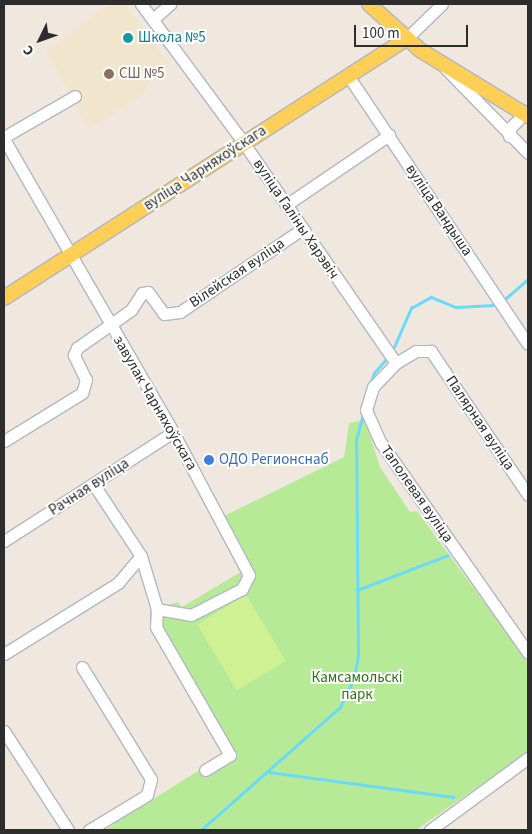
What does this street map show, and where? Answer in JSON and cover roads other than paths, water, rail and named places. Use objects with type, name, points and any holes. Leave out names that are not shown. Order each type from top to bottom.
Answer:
[{"type":"main road","points":[[369,4],[406,39],[439,63],[526,115]]},
{"type":"main road","name":"вуліца Чарняхоўскага","points":[[4,298],[406,39]]},
{"type":"street","name":"вуліца Галіны Харэвіч","points":[[140,4],[243,143],[396,363]]},
{"type":"street","points":[[153,20],[170,4]]},
{"type":"street","points":[[406,39],[442,4]]},
{"type":"street","points":[[439,63],[509,136],[528,153]]},
{"type":"street","name":"вуліца Вандыша","points":[[349,77],[528,344]]},
{"type":"street","points":[[4,138],[75,96]]},
{"type":"street","points":[[509,136],[510,128],[526,115]]},
{"type":"street","points":[[286,205],[388,135]]},
{"type":"street","name":"завулак Чарняхоўскага","points":[[4,138],[72,253],[110,325],[173,432],[249,575],[242,589],[191,615],[157,609]]},
{"type":"street","name":"Вілейская вуліца","points":[[4,441],[82,393],[86,380],[74,355],[77,348],[131,310],[142,293],[148,292],[164,314],[180,312],[302,229]]},
{"type":"street","name":"Таполевая вуліца","points":[[431,351],[416,351],[396,363],[373,387],[366,410],[381,444],[528,653]]},
{"type":"street","name":"Палярная вуліца","points":[[431,351],[528,495]]},
{"type":"street","name":"Рачная вуліца","points":[[4,541],[94,485],[173,432]]},
{"type":"street","points":[[94,485],[141,556],[157,609],[156,627],[230,756],[205,770]]},
{"type":"street","points":[[4,654],[118,584],[141,556]]},
{"type":"street","points":[[82,667],[151,779],[147,795],[89,830]]},
{"type":"street","points":[[4,731],[68,830]]},
{"type":"street","points":[[430,830],[528,758]]},
{"type":"waterway","points":[[505,299],[528,279]]},
{"type":"waterway","points":[[394,347],[411,308],[431,297],[456,307],[493,305]]},
{"type":"waterway","points":[[371,382],[374,373],[386,359]]},
{"type":"waterway","points":[[201,830],[340,707],[354,678],[358,656],[356,440],[363,414]]},
{"type":"waterway","points":[[357,590],[448,555]]},
{"type":"waterway","points":[[269,772],[453,797]]},
{"type":"place","name":"Школа №5","points":[[128,38]]},
{"type":"place","name":"СШ №5","points":[[109,74]]},
{"type":"place","name":"ОДО Регионснаб","points":[[209,460]]},
{"type":"park label","name":"Камсамольскі парк","points":[[357,686]]}]
